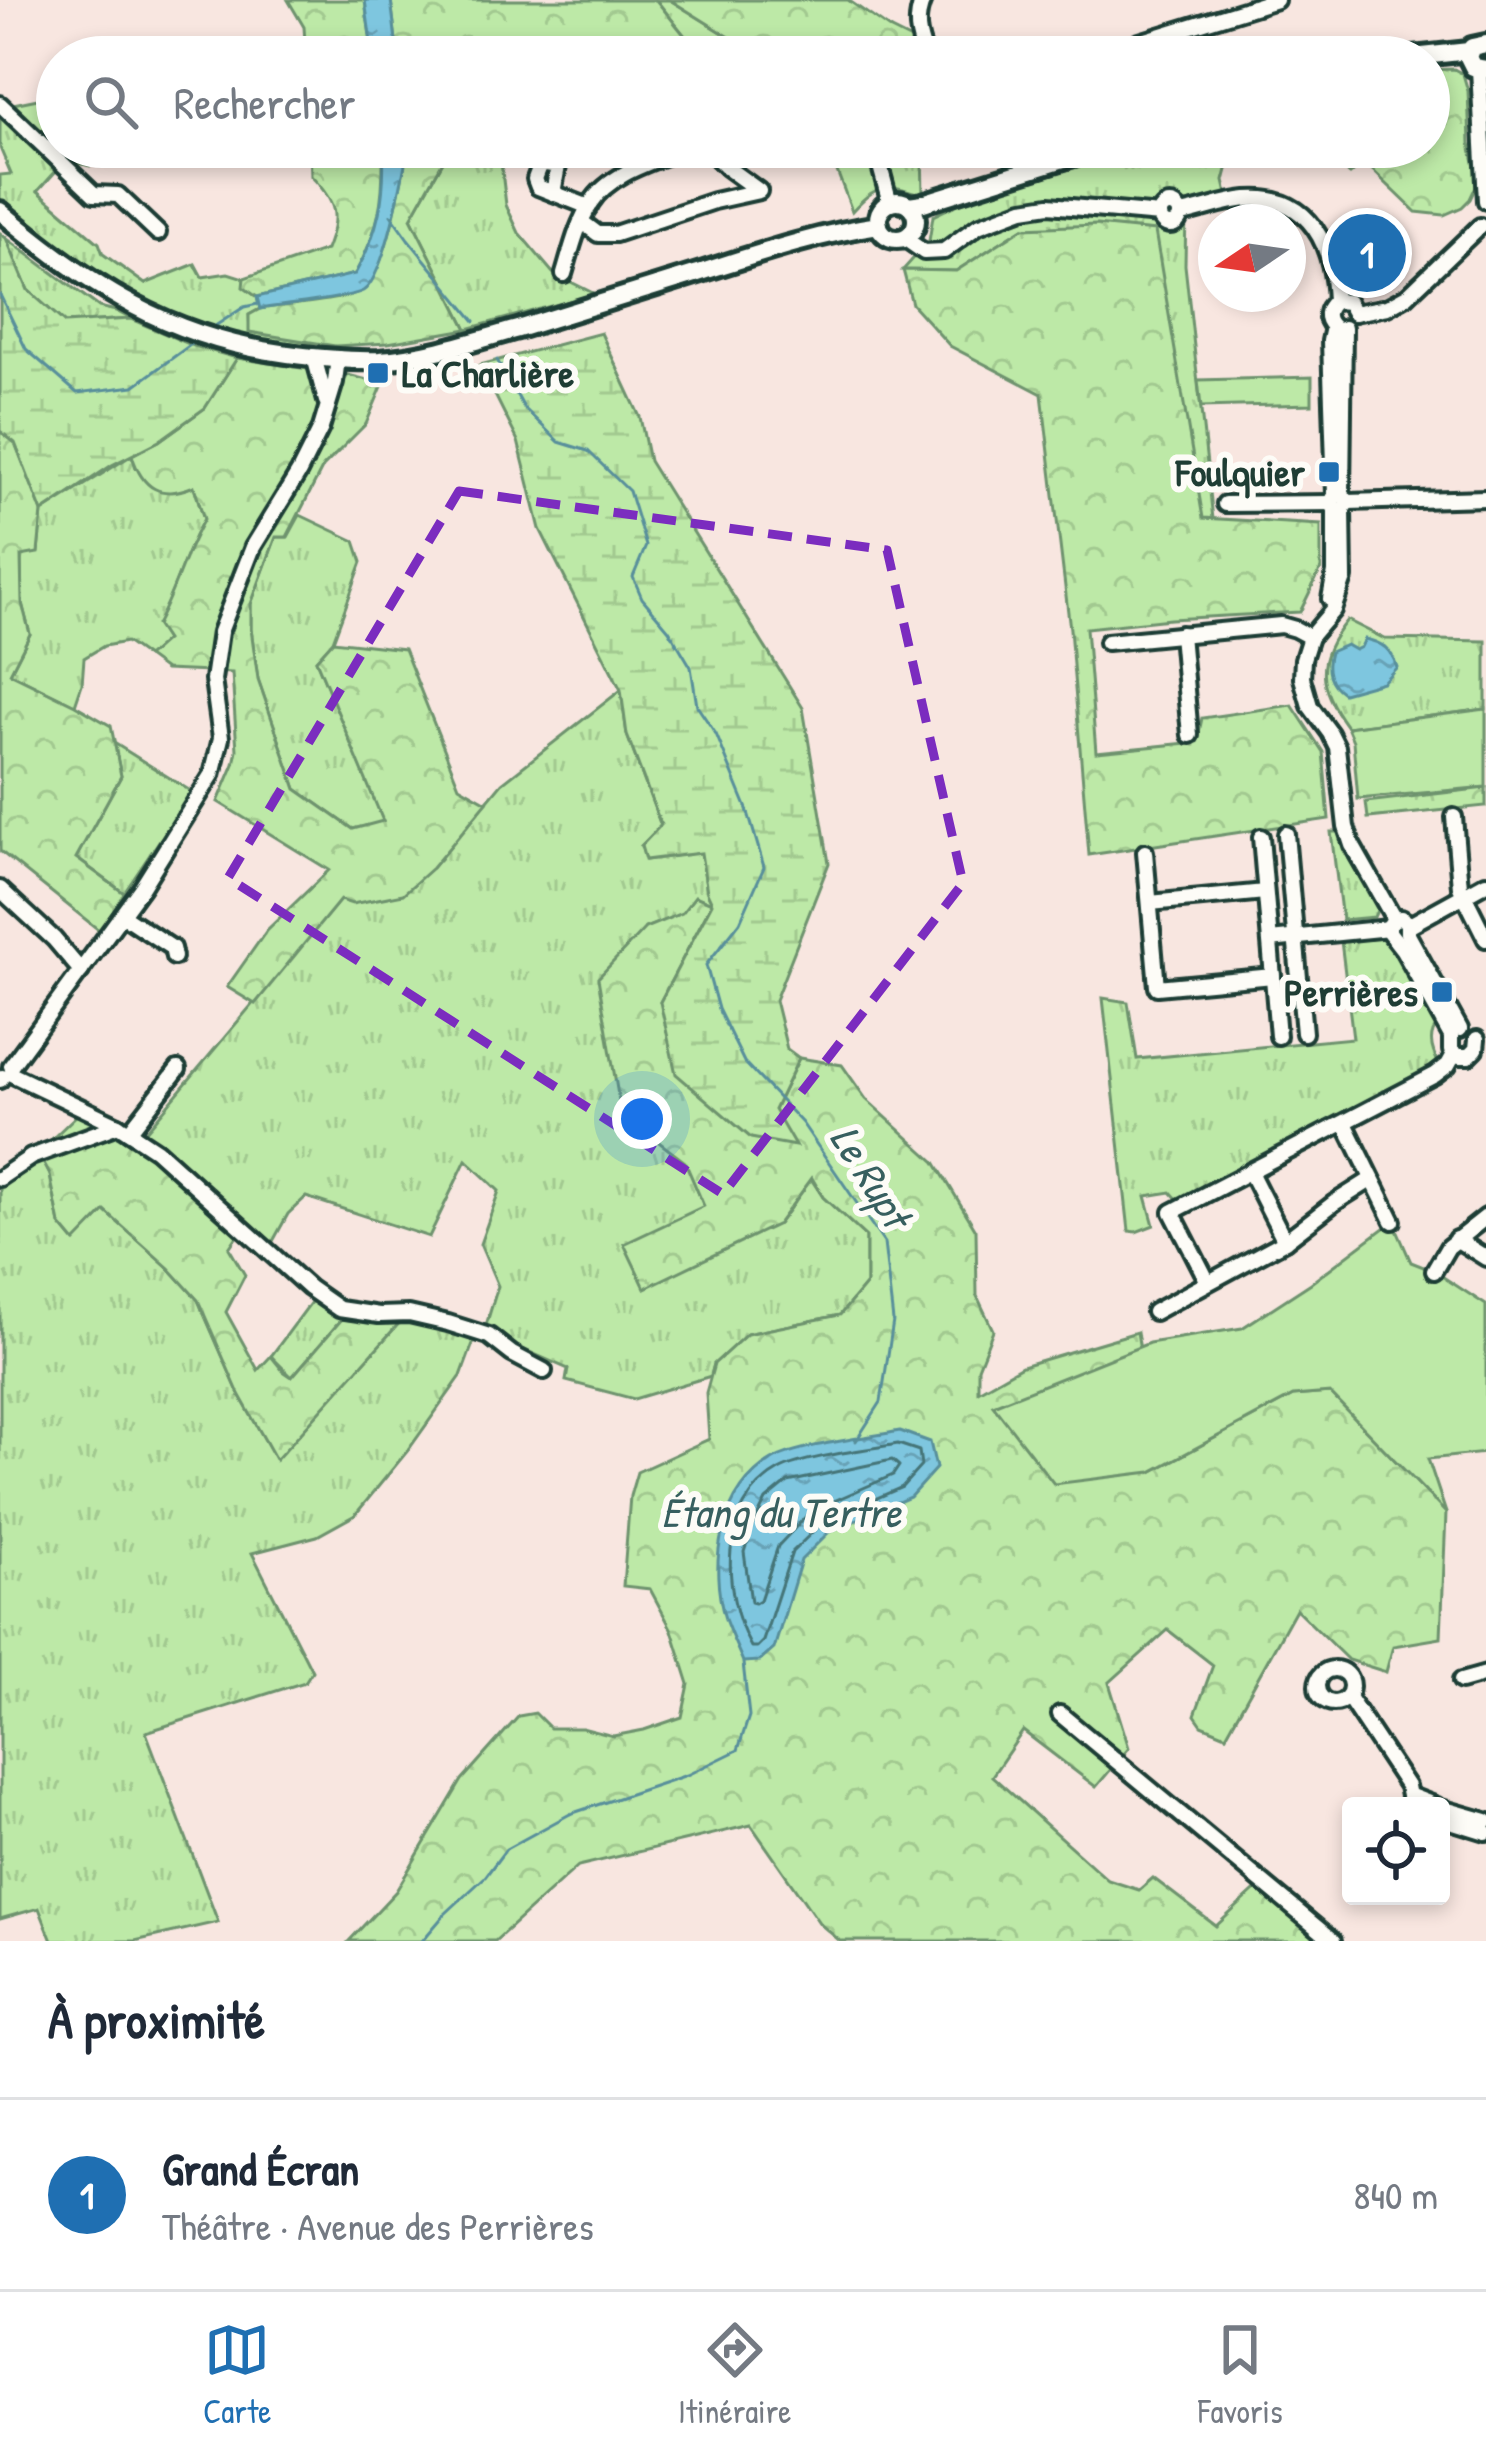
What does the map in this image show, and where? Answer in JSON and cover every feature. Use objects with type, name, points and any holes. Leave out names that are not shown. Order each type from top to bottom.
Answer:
[{"type":"main road","points":[[879,225],[882,209],[905,210],[1035,168]]},
{"type":"main road","points":[[879,225],[891,238],[904,238],[913,232],[905,210]]},
{"type":"main road","points":[[0,212],[85,278],[162,320],[205,337],[255,350],[377,360],[460,345],[763,253],[879,225]]},
{"type":"street","points":[[918,36],[917,14],[923,0]]},
{"type":"street","points":[[1159,36],[1276,0]]},
{"type":"street","points":[[1354,313],[1387,307],[1407,296],[1483,227],[1476,212],[1486,201],[1478,59]]},
{"type":"street","points":[[0,104],[36,138]]},
{"type":"street","points":[[67,168],[94,194],[118,195],[158,233]]},
{"type":"street","points":[[564,274],[589,207],[607,185],[639,168]]},
{"type":"street","points":[[582,222],[598,233],[615,234],[762,187],[728,168]]},
{"type":"street","points":[[884,168],[905,210]]},
{"type":"street","points":[[714,201],[732,172]]},
{"type":"street","points":[[553,193],[589,207]]},
{"type":"street","points":[[904,238],[924,252],[944,251],[978,226],[1023,209],[1048,205],[1160,214],[1172,205],[1180,214],[1260,199],[1290,208],[1315,227],[1333,269],[1335,302]]},
{"type":"street","points":[[1329,323],[1350,325],[1354,313],[1348,302],[1330,305],[1329,323],[1344,578],[1333,610],[1314,631],[1302,668],[1303,689],[1337,747],[1352,845],[1456,1032]]},
{"type":"street","points":[[314,357],[327,406]]},
{"type":"street","points":[[338,358],[321,428],[253,547],[220,632],[214,680],[221,739],[212,775],[122,915],[4,1073],[123,1129],[168,1160],[309,1288],[339,1309],[380,1316],[410,1314],[448,1323],[489,1336],[544,1371]]},
{"type":"street","points":[[1225,504],[1486,498]]},
{"type":"street","points":[[1107,642],[1281,625],[1314,631]]},
{"type":"street","points":[[1181,634],[1190,735]]},
{"type":"street","points":[[1454,817],[1462,896],[1486,939]]},
{"type":"street","points":[[1286,834],[1304,1033]]},
{"type":"street","points":[[1261,838],[1278,1036]]},
{"type":"street","points":[[1145,852],[1157,987],[1273,976]]},
{"type":"street","points":[[1270,940],[1399,929],[1486,884]]},
{"type":"street","points":[[0,889],[81,970]]},
{"type":"street","points":[[1150,903],[1265,892]]},
{"type":"street","points":[[122,915],[172,948],[174,957]]},
{"type":"street","points":[[1470,1031],[1481,1038],[1473,1053],[1454,1054],[1449,1046],[1456,1032],[1470,1031]]},
{"type":"street","points":[[1208,1282],[1172,1212],[1435,1076],[1454,1054]]},
{"type":"street","points":[[0,1178],[31,1157],[123,1129],[178,1069]]},
{"type":"street","points":[[1345,1123],[1393,1221]]},
{"type":"street","points":[[1250,1172],[1285,1241]]},
{"type":"street","points":[[1154,1312],[1285,1241],[1372,1179]]},
{"type":"street","points":[[1434,1271],[1448,1247],[1486,1217]]},
{"type":"street","points":[[1456,1239],[1486,1258]]},
{"type":"street","points":[[1461,1681],[1486,1674]]},
{"type":"street","points":[[1348,1696],[1405,1797]]},
{"type":"street","points":[[1060,1714],[1333,1941]]},
{"type":"street","points":[[1450,1810],[1486,1821]]},
{"type":"street","points":[[1450,1821],[1486,1832]]},
{"type":"highlighted area","points":[[459,491],[887,550],[963,883],[723,1194],[228,878]]},
{"type":"green space","points":[[288,0],[365,0],[370,36],[305,36]]},
{"type":"green space","points":[[391,0],[656,0],[685,36],[395,36]]},
{"type":"green space","points":[[656,0],[670,0],[728,36],[685,36]]},
{"type":"green space","points":[[670,0],[848,0],[903,36],[728,36]]},
{"type":"green space","points":[[1450,69],[1463,74],[1468,91],[1470,143],[1478,182],[1462,207],[1444,215],[1416,212],[1370,168],[1450,168]]},
{"type":"green space","points":[[0,97],[8,105],[36,99],[36,168],[59,168],[38,191],[99,243],[103,254],[145,284],[195,264],[202,277],[228,273],[244,278],[244,287],[257,297],[260,309],[249,315],[250,332],[316,343],[293,346],[258,341],[205,326],[146,302],[73,261],[0,203],[0,175],[11,174],[0,148]]},
{"type":"green space","points":[[311,168],[382,168],[381,198],[370,242],[355,274],[257,297],[243,287],[244,278],[326,250],[334,211]]},
{"type":"green space","points":[[404,168],[439,168],[411,218],[467,329],[388,343],[335,346],[249,332],[249,315],[260,309],[362,290],[379,265]]},
{"type":"green space","points":[[439,168],[502,168],[506,205],[519,233],[553,273],[595,294],[467,329],[411,218]]},
{"type":"green space","points":[[836,168],[922,168],[923,195],[884,188],[852,211]]},
{"type":"green space","points":[[1073,168],[1227,168],[1224,181],[1228,199],[1186,209],[1185,265],[1213,519],[1203,519],[1023,228],[956,271],[903,270],[929,241],[933,216],[995,186]]},
{"type":"green space","points":[[1096,225],[1155,231],[1203,518],[1321,525],[1321,569],[1300,612],[1086,628],[1096,752],[1197,742],[1202,718],[1292,705],[1323,752],[1329,819],[1089,855],[1070,629],[1042,394],[950,346],[912,304],[903,270],[956,271],[1023,228]]},
{"type":"green space","points":[[0,233],[28,290],[65,323],[131,319],[237,358],[205,408],[42,512],[15,443],[0,431]]},
{"type":"green space","points":[[6,238],[99,307],[131,319],[65,323],[28,290]]},
{"type":"green space","points":[[601,333],[640,417],[649,461],[803,708],[829,863],[775,1000],[787,1049],[799,1058],[774,1110],[795,1146],[751,1138],[676,1074],[660,1002],[712,903],[701,853],[645,860],[641,846],[661,825],[627,735],[621,690],[540,529],[518,441],[480,365]]},
{"type":"green space","points":[[237,358],[308,369],[316,391],[334,397],[348,375],[383,384],[366,424],[323,467],[287,537],[276,537],[251,604],[258,679],[296,789],[353,829],[383,821],[316,660],[333,641],[404,649],[459,786],[487,802],[432,868],[403,894],[352,904],[340,900],[255,1004],[227,987],[267,930],[329,870],[218,802],[237,750],[232,673],[165,670],[147,657],[166,640],[156,625],[204,519],[194,486],[172,492],[154,488],[141,476],[132,455],[205,408]]},
{"type":"green space","points":[[1312,377],[1312,404],[1201,407],[1198,380]]},
{"type":"green space","points":[[0,431],[15,442],[42,512],[38,553],[21,556],[22,603],[30,634],[10,673],[111,726],[121,776],[76,858],[124,893],[100,931],[0,851]]},
{"type":"green space","points":[[132,455],[136,468],[194,486],[204,519],[157,625],[166,640],[147,657],[126,642],[104,646],[84,658],[75,705],[10,673],[30,634],[22,603],[21,555],[38,552],[42,512]]},
{"type":"green space","points":[[300,515],[355,541],[362,562],[333,641],[316,660],[384,822],[353,829],[296,789],[258,679],[251,604],[276,537],[288,537]]},
{"type":"green space","points":[[1347,620],[1385,639],[1486,641],[1486,709],[1347,727],[1330,699],[1323,673],[1329,648]]},
{"type":"green space","points":[[621,690],[627,735],[661,826],[641,846],[646,860],[701,852],[712,903],[645,928],[621,1113],[686,1162],[704,1207],[624,1245],[778,1224],[811,1179],[823,1197],[866,1237],[866,1284],[840,1315],[747,1334],[714,1364],[711,1376],[634,1399],[566,1381],[568,1369],[484,1332],[498,1286],[480,1244],[499,1191],[466,1160],[429,1237],[306,1197],[288,1214],[272,1243],[145,1132],[340,900],[432,868],[502,783]]},
{"type":"green space","points":[[1486,709],[1486,787],[1358,799],[1353,741],[1347,727]]},
{"type":"green space","points":[[114,743],[192,792],[124,893],[76,858],[121,776]]},
{"type":"green space","points":[[1486,788],[1486,806],[1368,818],[1366,802]]},
{"type":"green space","points":[[1331,832],[1339,832],[1378,908],[1374,917],[1342,920]]},
{"type":"green space","points":[[695,896],[712,903],[660,1002],[793,1146],[774,1110],[799,1058],[842,1065],[866,1099],[935,1162],[976,1230],[977,1296],[993,1330],[978,1368],[978,1391],[1022,1366],[1137,1332],[1151,1472],[1293,1396],[1330,1393],[1446,1513],[1441,1638],[1393,1646],[1386,1672],[1348,1660],[1296,1609],[1226,1735],[1202,1725],[1195,1715],[1213,1665],[1168,1630],[1109,1683],[1129,1748],[1096,1787],[1023,1731],[992,1776],[1108,1880],[1139,1890],[1153,1878],[1216,1926],[1265,1881],[1335,1941],[840,1941],[820,1924],[751,1825],[578,1866],[495,1941],[349,1941],[396,1891],[462,1780],[519,1716],[535,1713],[550,1728],[582,1728],[613,1736],[682,1717],[689,1684],[672,1630],[650,1589],[623,1586],[630,1496],[637,1472],[709,1439],[706,1393],[714,1364],[747,1334],[840,1315],[866,1284],[866,1237],[823,1197],[812,1178],[778,1224],[645,1288],[624,1244],[704,1206],[685,1162],[621,1113],[598,978],[645,928],[682,913]]},
{"type":"green space","points":[[1382,935],[1396,944],[1439,1023],[1432,1045],[1441,1067],[1179,1201],[1171,1192],[1146,1196],[1154,1225],[1129,1231],[1103,998],[1128,1002],[1137,1059],[1353,1038],[1341,941]]},
{"type":"green space","points":[[79,1113],[120,1131],[145,1132],[246,1223],[229,1248],[245,1275],[226,1312],[258,1370],[271,1356],[292,1377],[342,1319],[402,1320],[276,1460],[239,1394],[198,1300],[169,1268],[105,1211],[75,1242],[60,1224],[43,1162],[27,1163]]},
{"type":"green space","points":[[43,1161],[60,1224],[74,1241],[105,1211],[198,1300],[239,1394],[276,1459],[402,1320],[478,1330],[461,1376],[355,1515],[317,1536],[252,1553],[312,1671],[305,1682],[146,1732],[218,1922],[135,1941],[52,1941],[39,1908],[0,1919],[0,1185],[27,1163]]},
{"type":"green space","points":[[1393,1221],[1411,1262],[1434,1271],[1486,1305],[1486,1453],[1428,1459],[1446,1513],[1330,1393],[1293,1396],[1151,1472],[1054,1484],[993,1405],[1149,1343],[1242,1328]]},
{"type":"green space","points":[[314,1298],[342,1319],[292,1377],[271,1356]]},
{"type":"water","points":[[365,0],[391,0],[395,36],[370,36]]},
{"type":"water","points":[[383,168],[404,168],[379,267],[363,291],[260,309],[257,297],[355,274],[370,243]]},
{"type":"water","points":[[1365,639],[1386,648],[1397,667],[1383,682],[1343,693],[1329,675],[1330,652],[1346,645],[1355,650]]},
{"type":"water","name":"Étang du Tertre","points":[[900,1431],[930,1442],[936,1468],[910,1497],[830,1531],[801,1560],[774,1649],[760,1661],[743,1662],[725,1619],[718,1576],[723,1530],[740,1490],[754,1473],[783,1455]]},
{"type":"waterway","name":"Le Rupt","points":[[391,215],[475,321]]},
{"type":"waterway","points":[[0,295],[26,349],[77,393],[134,386],[197,340]]},
{"type":"waterway","points":[[209,330],[244,307],[258,304]]},
{"type":"waterway","name":"Le Rupt","points":[[497,360],[524,408],[559,442],[588,451],[629,491],[646,546],[633,577],[642,598],[691,667],[697,706],[716,734],[747,809],[764,867],[740,922],[706,965],[718,1009],[744,1062],[802,1123],[884,1243],[893,1321],[881,1402],[856,1441]]},
{"type":"waterway","name":"Le Rupt","points":[[422,1941],[506,1849],[570,1814],[687,1775],[738,1750],[749,1716],[743,1663]]},
{"type":"place","name":"Grand Écran","points":[[1367,253]]},
{"type":"place","name":"La Charlière","points":[[378,373]]},
{"type":"place","name":"Foulquier","points":[[1329,472]]},
{"type":"place","name":"Perrières","points":[[1442,992]]}]
